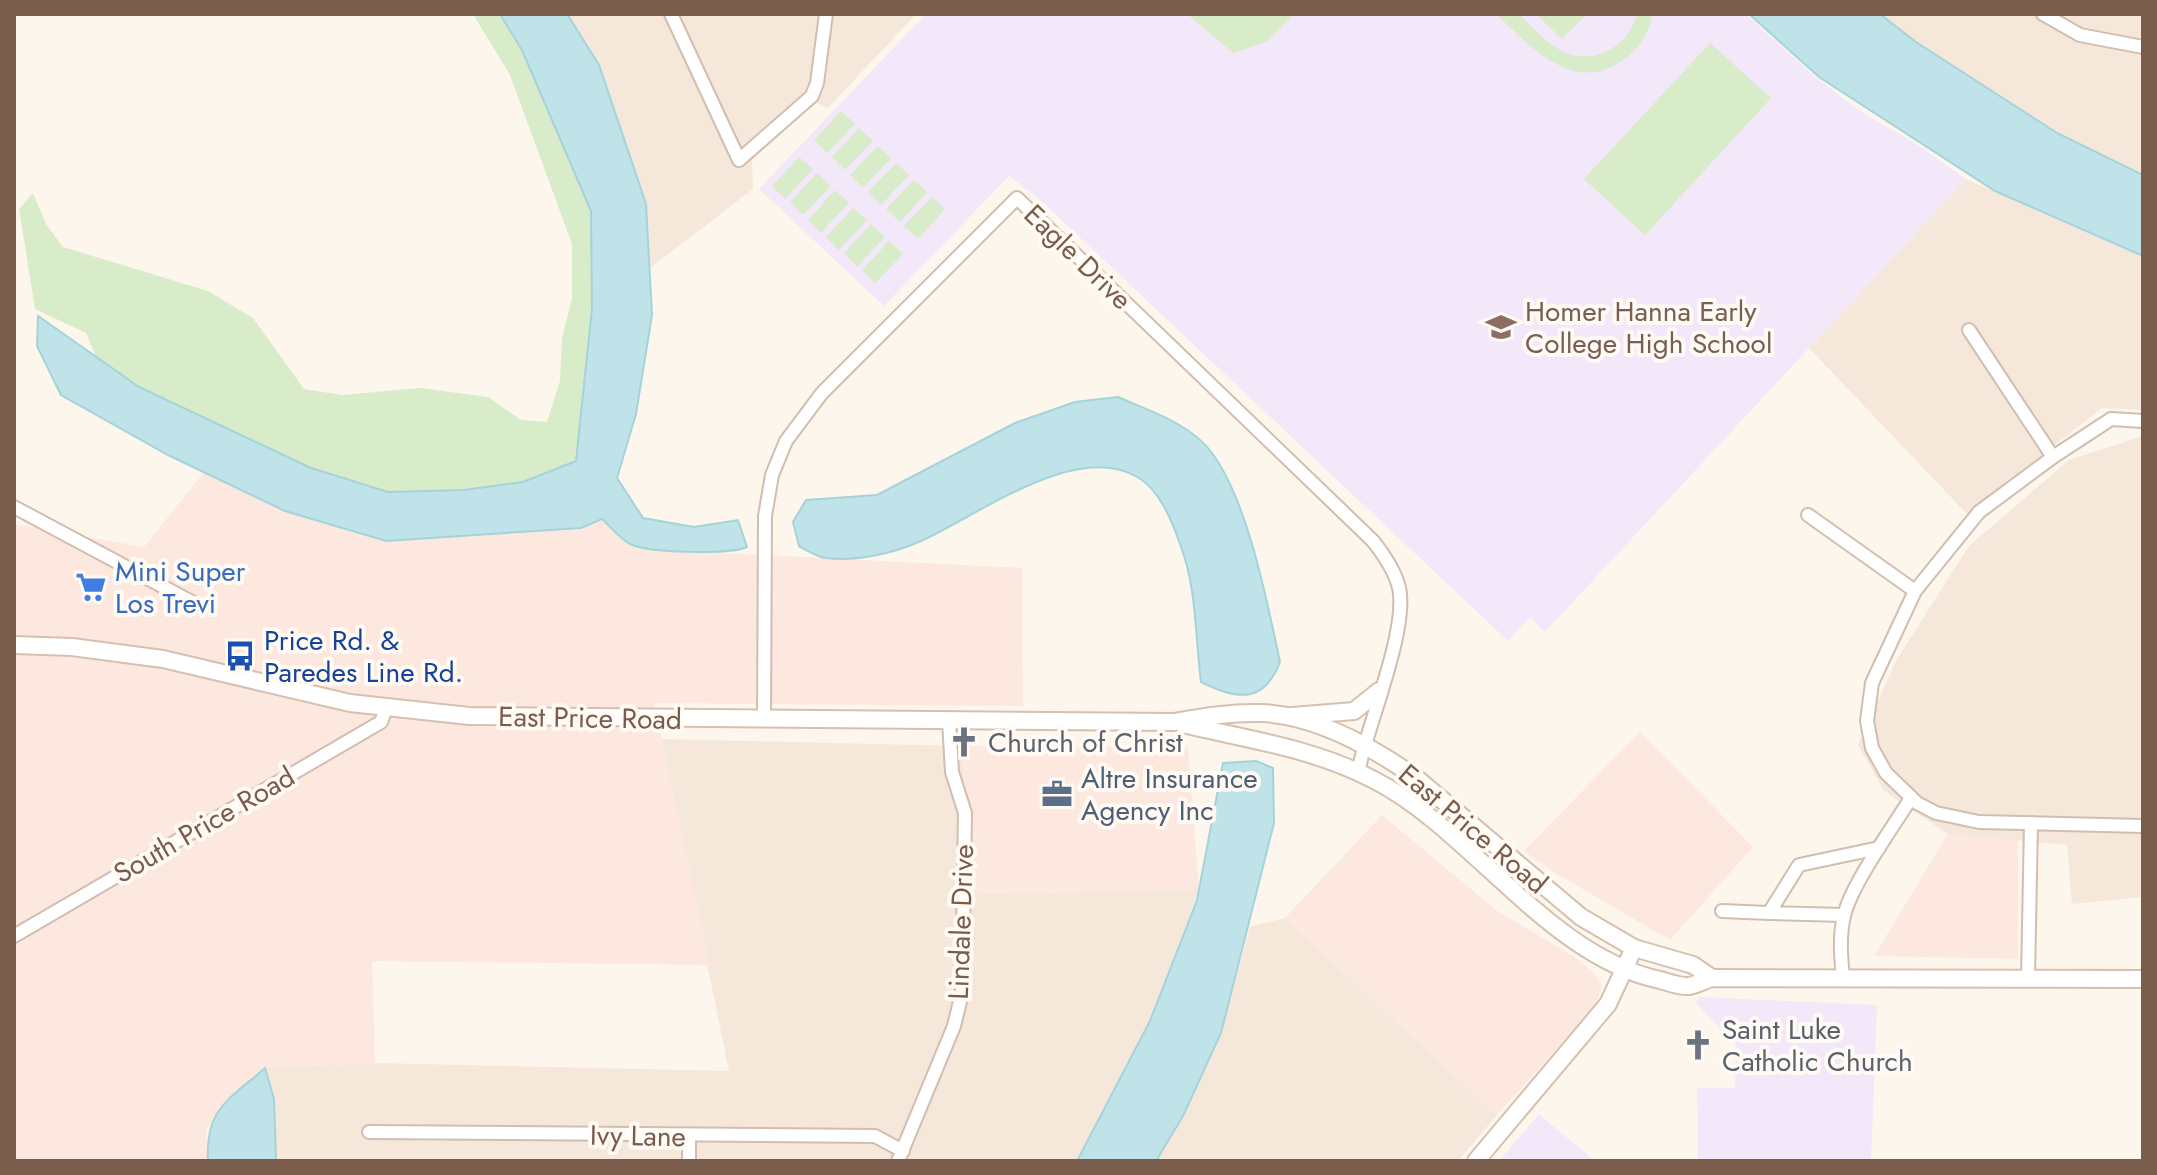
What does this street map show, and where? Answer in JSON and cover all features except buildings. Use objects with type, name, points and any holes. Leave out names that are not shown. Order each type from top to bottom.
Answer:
[{"type":"main road","name":"East Price Road","points":[[14,645],[72,647],[163,659],[307,694],[386,709],[481,716],[1174,722],[1229,713],[1280,717],[1364,744],[1415,777],[1562,903],[1634,948],[1693,965],[1712,978]]},
{"type":"main road","points":[[1280,717],[1354,711],[1379,691]]},
{"type":"main road","name":"East Price Road","points":[[1174,722],[1326,757],[1376,781],[1427,816],[1555,926],[1623,969],[1688,986],[1712,978],[2143,979]]},
{"type":"main road","points":[[1476,1161],[1608,1004],[1634,948]]},
{"type":"street","points":[[671,14],[739,160],[812,96],[817,83],[826,14]]},
{"type":"street","points":[[2043,14],[2080,35],[2143,47]]},
{"type":"street","name":"Eagle Drive","points":[[764,720],[765,516],[772,475],[786,441],[822,393],[1017,198],[1373,541],[1388,561],[1399,587],[1401,616],[1358,772]]},
{"type":"street","points":[[1969,330],[2053,457]]},
{"type":"street","points":[[2143,421],[2111,419],[1979,512],[1915,591],[1872,683],[1867,721],[1872,748],[1886,773],[1911,798],[1936,813],[1979,822],[2143,826]]},
{"type":"street","points":[[14,507],[203,608]]},
{"type":"street","points":[[1808,515],[1915,591]]},
{"type":"street","name":"South Price Road","points":[[14,936],[378,724],[386,709]]},
{"type":"street","name":"Lindale Drive","points":[[901,1156],[954,1026],[962,993],[965,813],[952,772],[949,721]]},
{"type":"street","points":[[1843,978],[1840,954],[1844,915],[1879,848],[1911,798]]},
{"type":"street","points":[[2028,979],[2031,823]]},
{"type":"street","points":[[1769,913],[1799,865],[1879,848]]},
{"type":"street","points":[[1722,911],[1844,915]]},
{"type":"street","name":"Ivy Lane","points":[[369,1132],[689,1137],[875,1136],[901,1156]]},
{"type":"street","points":[[689,1137],[689,1161]]},
{"type":"shaded area","points":[[567,14],[916,14],[828,108],[802,96],[752,161],[753,189],[649,269],[646,204],[599,65]]},
{"type":"shaded area","name":"Homer Hanna Early College High School","points":[[926,14],[1745,14],[1813,75],[1858,110],[1918,145],[1966,179],[1545,632],[1530,618],[1508,641],[1039,199],[1009,176],[884,306],[759,189]]},
{"type":"shaded area","points":[[1880,14],[2143,14],[2143,175],[2057,133],[1916,42]]},
{"type":"shaded area","points":[[1966,179],[2143,256],[2143,410],[2102,408],[1967,514],[1809,348]]},
{"type":"shaded area","points":[[2143,436],[2143,897],[2072,904],[2067,845],[1948,834],[1884,791],[1858,745],[1897,659],[1969,546],[2069,460]]},
{"type":"shaded area","points":[[204,472],[285,511],[386,541],[581,528],[602,519],[630,545],[680,551],[1022,568],[1023,706],[654,703],[710,965],[372,961],[375,1063],[264,1068],[227,1100],[206,1131],[208,1161],[14,1161],[14,524],[144,547]]},
{"type":"shaded area","points":[[1640,732],[1753,847],[1670,940],[1555,873],[1524,851]]},
{"type":"shaded area","points":[[661,739],[961,746],[974,894],[1199,890],[1150,1021],[1077,1161],[276,1161],[274,1099],[265,1068],[375,1063],[729,1071]]},
{"type":"shaded area","points":[[961,746],[1188,747],[1199,890],[974,894]]},
{"type":"shaded area","points":[[1382,815],[1496,910],[1576,958],[1595,974],[1602,986],[1595,1006],[1497,1115],[1285,918]]},
{"type":"shaded area","points":[[1948,834],[2018,840],[2018,959],[1874,956]]},
{"type":"shaded area","points":[[1285,918],[1497,1115],[1458,1161],[1156,1161],[1183,1116],[1221,1033],[1250,927]]},
{"type":"shaded area","points":[[1699,997],[1877,1005],[1871,1161],[1698,1161],[1697,1088],[1735,1088],[1736,1045],[1696,1003]]},
{"type":"shaded area","points":[[1539,1114],[1541,1116],[1595,1161],[1499,1161]]},
{"type":"green space","points":[[473,14],[500,14],[522,50],[591,211],[592,309],[576,461],[523,482],[464,490],[388,492],[311,468],[139,387],[96,357],[86,333],[35,309],[19,209],[33,193],[46,224],[63,247],[208,291],[253,318],[304,389],[342,395],[420,388],[488,397],[521,420],[547,422],[560,381],[562,338],[572,298],[572,244],[510,75]]},
{"type":"green space","points":[[1187,14],[1294,14],[1266,42],[1233,53]]},
{"type":"green space","points":[[1496,14],[1519,14],[1556,48],[1586,56],[1598,55],[1618,44],[1633,25],[1637,14],[1652,14],[1646,34],[1629,55],[1605,70],[1587,72],[1570,70],[1538,52]]},
{"type":"green space","points":[[1536,14],[1587,14],[1562,39]]},
{"type":"green space","points":[[1710,43],[1771,98],[1645,235],[1584,179]]},
{"type":"green space","points":[[841,111],[855,124],[827,153],[814,140]]},
{"type":"green space","points":[[859,128],[873,141],[845,170],[832,157]]},
{"type":"green space","points":[[878,146],[891,158],[863,188],[850,175]]},
{"type":"green space","points":[[799,157],[813,169],[785,199],[772,186]]},
{"type":"green space","points":[[896,163],[909,175],[881,205],[868,192]]},
{"type":"green space","points":[[817,173],[831,186],[803,215],[790,202]]},
{"type":"green space","points":[[914,180],[927,192],[900,222],[886,209]]},
{"type":"green space","points":[[835,190],[849,203],[821,233],[808,220]]},
{"type":"green space","points":[[932,197],[945,209],[918,239],[904,226]]},
{"type":"green space","points":[[853,208],[867,220],[839,250],[826,237]]},
{"type":"green space","points":[[871,224],[885,237],[857,267],[844,253]]},
{"type":"green space","points":[[889,241],[903,254],[875,283],[862,270]]},
{"type":"water","points":[[500,14],[567,14],[599,65],[646,204],[652,315],[636,414],[617,478],[643,518],[694,527],[738,520],[747,547],[707,552],[639,547],[626,542],[602,519],[581,528],[386,541],[285,511],[168,455],[61,395],[37,346],[38,316],[139,387],[311,468],[388,492],[464,490],[523,482],[576,461],[592,309],[591,211],[522,50]]},
{"type":"water","points":[[1749,14],[1880,14],[1916,42],[2057,133],[2143,175],[2143,256],[1995,191],[1819,77]]},
{"type":"water","points":[[1118,397],[1169,419],[1193,434],[1212,453],[1225,474],[1255,553],[1280,662],[1273,676],[1257,692],[1238,695],[1201,682],[1190,578],[1173,526],[1159,499],[1146,484],[1114,468],[1087,468],[1058,474],[999,500],[921,541],[887,553],[838,559],[819,556],[799,546],[793,522],[806,500],[877,495],[1015,423],[1075,402]]},
{"type":"water","points":[[1256,761],[1273,768],[1274,823],[1221,1033],[1183,1116],[1156,1161],[1077,1161],[1150,1021],[1197,900],[1223,763]]},
{"type":"water","points":[[265,1068],[274,1099],[276,1161],[208,1161],[208,1143],[215,1117],[230,1098]]},
{"type":"place","name":"Homer Hanna Early College High School","points":[[1501,327]]},
{"type":"place","name":"Mini Super Los Trevi","points":[[91,587]]},
{"type":"place","name":"Price Rd. & Paredes Line Rd.","points":[[240,656]]},
{"type":"place","name":"Church of Christ","points":[[964,742]]},
{"type":"place","name":"Altre Insurance Agency Inc","points":[[1057,794]]},
{"type":"place","name":"Saint Luke Catholic Church","points":[[1698,1045]]}]
